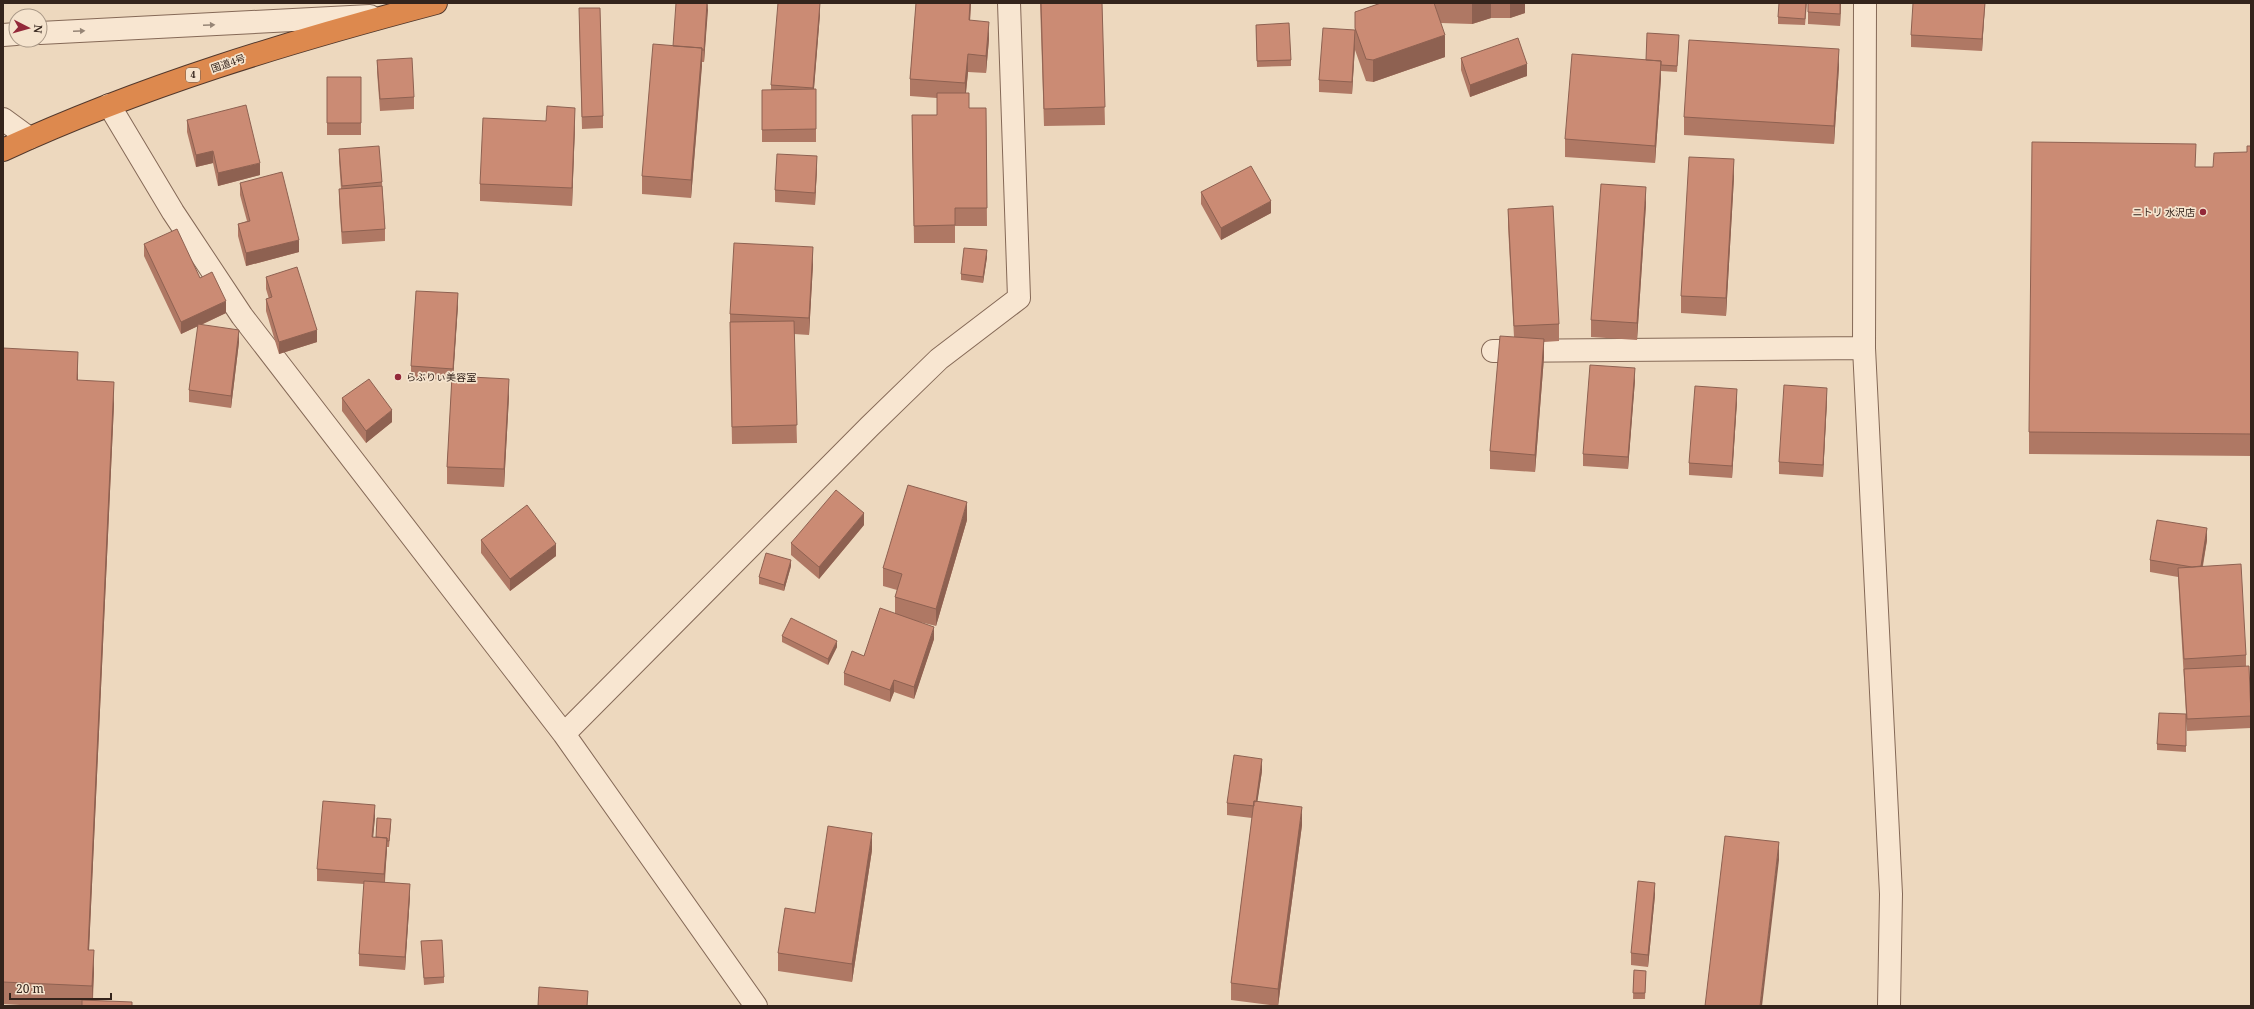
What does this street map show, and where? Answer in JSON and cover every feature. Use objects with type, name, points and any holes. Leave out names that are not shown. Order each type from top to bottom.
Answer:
[{"type":"highway","name":"国道4号","points":[[3,150],[109,105],[244,57],[436,3]]},
{"type":"street","points":[[564,734],[939,359],[1019,298],[1009,3]]},
{"type":"street","points":[[1865,3],[1864,348],[1891,894],[1889,1006]]},
{"type":"street","points":[[48,33],[389,16]]},
{"type":"street","points":[[109,105],[173,212],[242,316],[564,734],[756,1006]]},
{"type":"street","points":[[3,119],[29,138]]},
{"type":"street","points":[[1493,352],[1864,348]]},
{"type":"building","points":[[676,3],[707,3],[704,50],[702,50],[702,48],[673,46]]},
{"type":"building","points":[[778,3],[820,3],[813,88],[771,85]]},
{"type":"building","points":[[916,3],[970,3],[969,20],[989,22],[986,56],[968,54],[965,83],[910,79]]},
{"type":"building","points":[[1041,3],[1102,3],[1105,107],[1044,109]]},
{"type":"building","points":[[1381,3],[1434,3],[1445,35],[1373,60],[1366,59],[1355,28],[1355,12]]},
{"type":"building","points":[[1779,3],[1806,3],[1805,19],[1778,17]]},
{"type":"building","points":[[1808,3],[1840,3],[1840,14],[1808,12]]},
{"type":"building","points":[[1913,3],[1985,3],[1982,39],[1911,35]]},
{"type":"building","points":[[579,8],[600,8],[603,116],[582,117]]},
{"type":"building","points":[[1289,23],[1291,60],[1257,61],[1256,25]]},
{"type":"building","points":[[1323,28],[1355,30],[1352,82],[1319,80]]},
{"type":"building","points":[[1647,33],[1679,35],[1677,66],[1661,65],[1661,61],[1646,60]]},
{"type":"building","points":[[1518,38],[1527,64],[1470,85],[1461,58]]},
{"type":"building","points":[[1689,40],[1839,49],[1834,126],[1684,117]]},
{"type":"building","points":[[653,44],[702,48],[691,180],[642,176]]},
{"type":"building","points":[[1572,54],[1661,61],[1655,146],[1565,139]]},
{"type":"building","points":[[412,58],[414,97],[380,99],[377,60]]},
{"type":"building","points":[[327,77],[361,77],[361,123],[327,123]]},
{"type":"building","points":[[816,89],[816,129],[762,130],[762,90]]},
{"type":"building","points":[[937,93],[969,93],[969,108],[986,108],[987,208],[955,208],[955,225],[914,226],[912,115],[937,115]]},
{"type":"building","points":[[246,105],[260,163],[218,173],[213,151],[196,155],[187,120]]},
{"type":"building","points":[[547,106],[575,108],[572,188],[480,184],[483,118],[546,121]]},
{"type":"building","points":[[2032,142],[2196,144],[2195,167],[2213,167],[2214,153],[2247,152],[2247,146],[2251,146],[2251,434],[2029,432]]},
{"type":"building","points":[[379,146],[382,182],[342,186],[339,149]]},
{"type":"building","points":[[777,154],[817,156],[815,193],[775,190]]},
{"type":"building","points":[[1689,157],[1734,159],[1726,298],[1681,296]]},
{"type":"building","points":[[1251,166],[1271,201],[1221,228],[1201,192]]},
{"type":"building","points":[[282,172],[299,240],[246,253],[238,224],[250,221],[240,183]]},
{"type":"building","points":[[1601,184],[1646,187],[1637,323],[1591,320]]},
{"type":"building","points":[[382,186],[385,229],[342,232],[339,189]]},
{"type":"building","points":[[1553,206],[1559,324],[1514,326],[1508,209]]},
{"type":"building","points":[[177,229],[200,278],[212,272],[226,301],[181,322],[144,244]]},
{"type":"building","points":[[734,243],[813,247],[809,318],[730,314]]},
{"type":"building","points":[[964,248],[987,250],[983,277],[961,274]]},
{"type":"building","points":[[297,267],[317,330],[279,342],[266,299],[272,297],[266,277]]},
{"type":"building","points":[[416,291],[458,293],[453,369],[411,366]]},
{"type":"building","points":[[794,321],[797,425],[732,427],[730,322]]},
{"type":"building","points":[[198,324],[239,330],[231,396],[189,390]]},
{"type":"building","points":[[1500,336],[1544,339],[1535,455],[1490,451]]},
{"type":"building","points":[[3,348],[78,352],[77,380],[114,382],[88,950],[94,950],[92,986],[3,982]]},
{"type":"building","points":[[1590,365],[1635,368],[1628,457],[1583,454]]},
{"type":"building","points":[[452,376],[509,379],[504,469],[447,467]]},
{"type":"building","points":[[369,379],[392,410],[366,431],[342,398]]},
{"type":"building","points":[[1784,385],[1827,388],[1823,465],[1779,462]]},
{"type":"building","points":[[1695,386],[1737,389],[1732,466],[1689,463]]},
{"type":"building","points":[[908,485],[967,502],[936,609],[895,597],[902,574],[883,568]]},
{"type":"building","points":[[836,490],[864,513],[819,567],[791,543]]},
{"type":"building","points":[[527,505],[556,544],[510,579],[481,540]]},
{"type":"building","points":[[2157,520],[2207,528],[2201,566],[2192,567],[2150,560]]},
{"type":"building","points":[[766,553],[791,560],[784,585],[759,577]]},
{"type":"building","points":[[2241,564],[2246,655],[2184,659],[2178,568]]},
{"type":"building","points":[[880,608],[934,627],[914,687],[894,680],[890,690],[844,673],[852,651],[864,656]]},
{"type":"building","points":[[791,618],[837,641],[828,659],[782,636]]},
{"type":"building","points":[[2249,666],[2251,716],[2187,719],[2184,669]]},
{"type":"building","points":[[2159,713],[2186,714],[2186,746],[2157,744]]},
{"type":"building","points":[[1234,755],[1262,759],[1256,802],[1254,801],[1254,806],[1227,803]]},
{"type":"building","points":[[323,801],[375,805],[372,837],[387,838],[384,874],[317,869]]},
{"type":"building","points":[[1254,801],[1302,807],[1278,989],[1231,983]]},
{"type":"building","points":[[377,818],[391,819],[389,841],[387,841],[387,838],[376,837]]},
{"type":"building","points":[[828,826],[872,833],[852,964],[778,953],[785,908],[815,913]]},
{"type":"building","points":[[1725,836],[1779,842],[1760,1006],[1705,1006]]},
{"type":"building","points":[[364,881],[410,884],[405,957],[359,954]]},
{"type":"building","points":[[1638,881],[1655,883],[1648,955],[1631,953]]},
{"type":"building","points":[[442,940],[444,977],[424,978],[421,941]]},
{"type":"building","points":[[1634,970],[1646,971],[1645,993],[1633,993]]},
{"type":"building","points":[[539,987],[588,991],[587,1006],[538,1006]]},
{"type":"building","points":[[82,1000],[132,1002],[132,1006],[82,1006]]},
{"type":"place","name":"ニトリ 水沢店","points":[[2203,212]]},
{"type":"place","name":"らぶりぃ美容室","points":[[398,377]]}]
